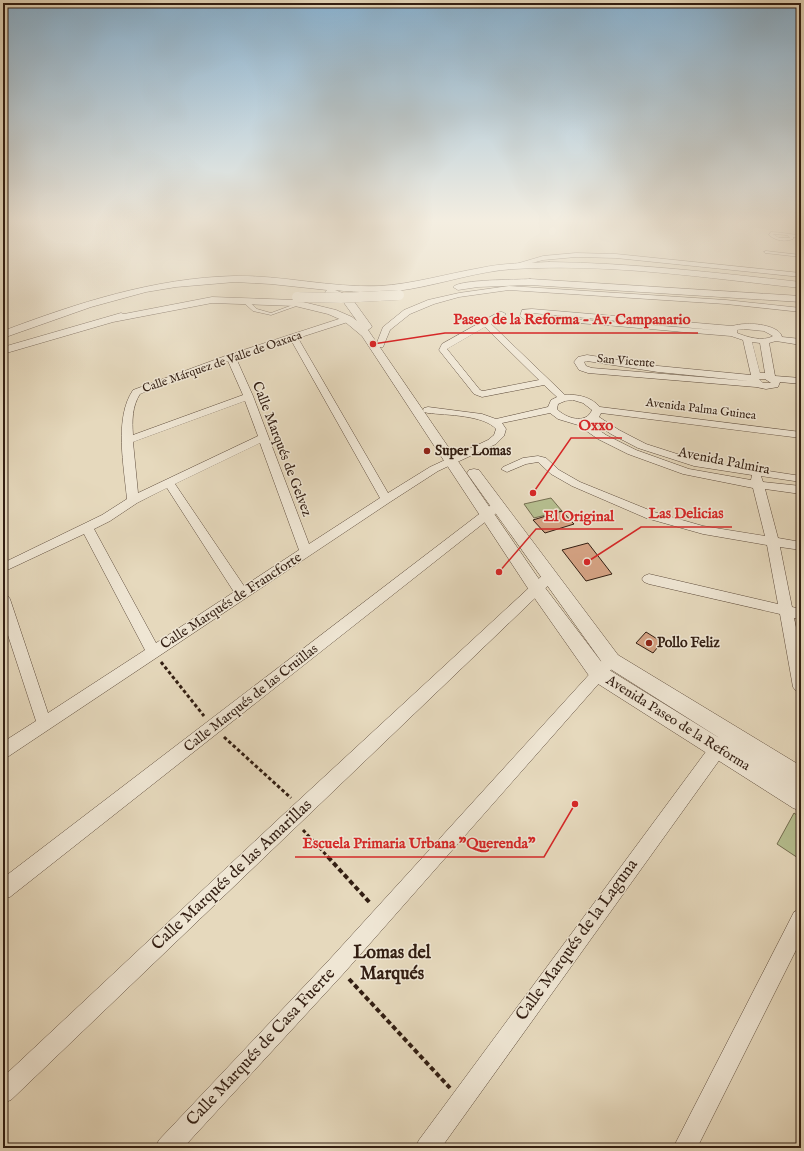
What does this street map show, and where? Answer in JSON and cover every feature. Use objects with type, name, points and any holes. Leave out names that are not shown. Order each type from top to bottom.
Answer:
[{"type":"street","points":[[3,335],[53,316],[113,298],[189,282],[236,279],[377,289],[410,286],[469,274]]},
{"type":"street","points":[[635,288],[652,281],[649,275],[645,274]]},
{"type":"street","points":[[682,274],[801,285]]},
{"type":"street","points":[[780,274],[801,276]]},
{"type":"street","points":[[704,276],[689,277],[686,281],[733,303],[746,313],[764,315],[770,312],[774,307],[801,310]]},
{"type":"street","points":[[236,279],[335,293],[342,299],[336,303],[272,301]]},
{"type":"street","name":"Avenida Paseo de la Reforma","points":[[3,351],[182,299],[222,294],[341,298],[399,295],[478,284],[530,282],[801,299]]},
{"type":"street","points":[[554,283],[664,298]]},
{"type":"street","points":[[376,339],[407,312],[431,302],[459,295],[509,288],[733,303]]},
{"type":"street","name":"Avenida Paseo de la Reforma","points":[[335,293],[346,298],[428,410],[457,458]]},
{"type":"street","name":"Avenida Paseo de la Reforma","points":[[112,319],[212,300],[272,301],[300,304],[332,312],[348,319],[366,334],[457,458],[493,510],[537,589],[605,667],[724,741],[801,801]]},
{"type":"street","points":[[667,325],[532,320],[524,316],[525,312],[532,311],[667,325],[732,332],[747,339],[764,341],[777,337],[801,337]]},
{"type":"street","points":[[502,314],[443,348],[476,392],[482,394],[546,382]]},
{"type":"street","name":"Calle Márquez de Valle de Oaxaca","points":[[133,500],[127,441],[128,410],[131,396],[136,392],[231,357],[348,319]]},
{"type":"street","points":[[486,323],[563,398],[554,402],[554,412]]},
{"type":"street","points":[[732,332],[744,323],[763,325],[777,337],[801,342]]},
{"type":"street","points":[[293,337],[386,499]]},
{"type":"street","points":[[747,339],[755,380],[767,387],[773,381],[801,381]]},
{"type":"street","points":[[764,341],[773,381]]},
{"type":"street","name":"Calle Marqués de Gelvez","points":[[231,357],[248,396],[306,552]]},
{"type":"street","name":"San Vicente","points":[[587,358],[658,369],[755,380],[591,371],[582,368],[579,362],[580,359],[587,358]]},
{"type":"street","points":[[773,381],[801,388]]},
{"type":"street","points":[[127,441],[248,396]]},
{"type":"street","name":"Avenida Palmira","points":[[563,398],[573,397],[592,404],[595,414],[615,432],[642,446],[694,463],[801,490]]},
{"type":"street","points":[[428,410],[482,416],[498,426],[554,412],[567,420],[580,421],[595,414]]},
{"type":"street","name":"Avenida Palma Guinea","points":[[595,414],[801,435]]},
{"type":"street","name":"Avenida Palmira","points":[[580,421],[602,437],[639,455],[687,472],[757,479],[801,479]]},
{"type":"street","points":[[457,458],[492,442],[500,436],[498,426]]},
{"type":"street","points":[[3,568],[114,514],[133,500],[263,437]]},
{"type":"street","name":"Calle Marqués de Francforte","points":[[3,751],[386,499],[434,469],[457,458]]},
{"type":"street","points":[[507,469],[538,458],[555,472],[576,484],[650,515],[703,530],[772,540],[801,546]]},
{"type":"street","points":[[757,479],[772,540],[801,687]]},
{"type":"street","points":[[169,483],[242,594]]},
{"type":"street","name":"Avenida Paseo de la Reforma","points":[[493,510],[550,576],[605,667]]},
{"type":"street","name":"Calle Marqués de las Cruillas","points":[[3,890],[493,510]]},
{"type":"street","points":[[87,528],[153,652]]},
{"type":"street","name":"Calle Marqués de las Amarillas","points":[[3,1092],[550,576]]},
{"type":"street","points":[[648,579],[801,614]]},
{"type":"street","points":[[3,599],[44,723]]},
{"type":"street","name":"Calle Marqués de Casa Fuerte","points":[[167,1148],[337,966],[605,667]]},
{"type":"street","name":"Avenida Paseo de la Reforma","points":[[724,741],[801,778]]},
{"type":"street","name":"Calle Marqués de la Laguna","points":[[427,1148],[724,741]]},
{"type":"street","points":[[685,1148],[801,919]]},
{"type":"lane","points":[[245,301],[255,310],[271,314],[300,304]]},
{"type":"path","points":[[292,818],[382,916]]},
{"type":"path","points":[[337,966],[461,1100]]},
{"type":"green space","points":[[551,498],[562,511],[534,518],[524,504]]},
{"type":"green space","points":[[794,813],[801,818],[801,860],[777,844]]},
{"type":"building","points":[[562,511],[574,524],[545,533],[533,520]]},
{"type":"building","points":[[588,543],[612,574],[586,581],[562,550]]},
{"type":"building","name":"Pollo Feliz","points":[[646,632],[662,642],[653,653],[636,643]]},
{"type":"place","name":"Paseo de la Reforma - Av. Campanario","points":[[373,344]]},
{"type":"place","name":"Super Lomas","points":[[427,451]]},
{"type":"place","name":"Oxxo","points":[[533,493]]},
{"type":"place","name":"Las Delicias","points":[[587,562]]},
{"type":"place","name":"El Original","points":[[499,572]]},
{"type":"place","name":"Pollo Feliz","points":[[649,643]]},
{"type":"place","name":"Escuela Primaria Urbana \"Querenda\"","points":[[575,804]]},
{"type":"district","name":"Lomas del Marqués","points":[[392,963]]}]
